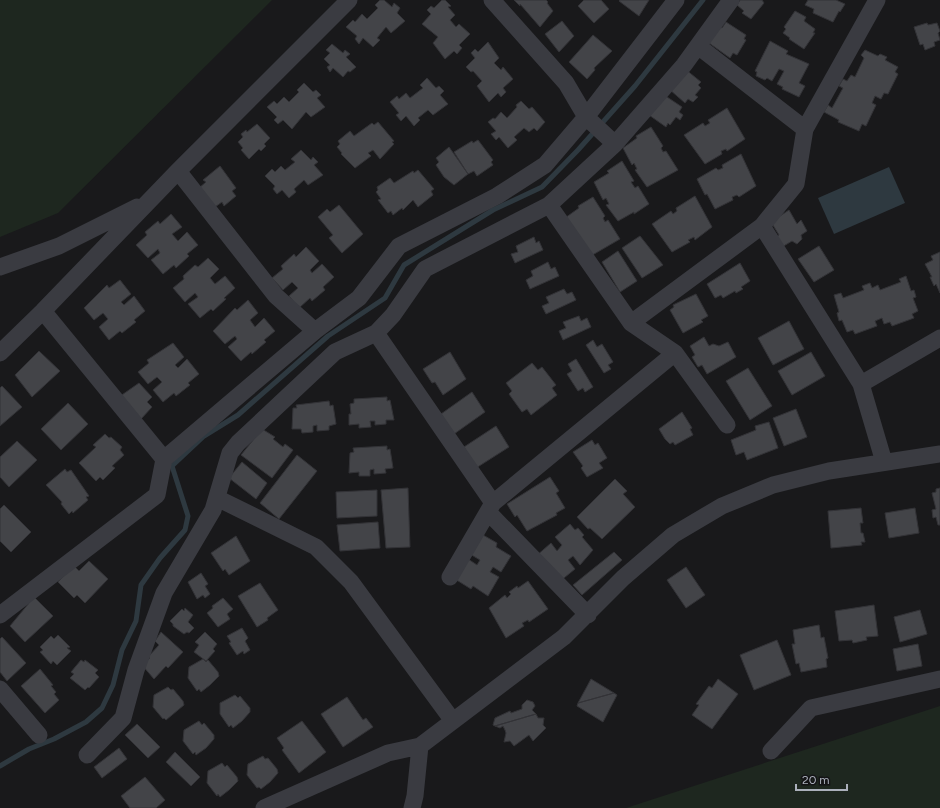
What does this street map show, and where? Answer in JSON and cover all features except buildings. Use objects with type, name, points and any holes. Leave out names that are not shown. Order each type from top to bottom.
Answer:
[{"type":"street","points":[[0,353],[44,311],[178,171],[349,0]]},
{"type":"street","points":[[492,0],[566,83],[586,117],[615,144]]},
{"type":"street","points":[[0,615],[157,495],[164,458],[315,331],[359,298],[399,246],[497,196],[545,165],[586,117],[676,0]]},
{"type":"street","points":[[87,755],[123,718],[136,670],[164,593],[214,510],[230,453],[238,443],[335,352],[376,333],[393,315],[425,269],[549,205],[615,144],[684,65],[731,0]]},
{"type":"street","points":[[631,323],[762,226],[796,184],[805,129],[877,0]]},
{"type":"street","points":[[698,46],[805,129]]},
{"type":"street","points":[[178,171],[276,296],[315,331]]},
{"type":"street","points":[[0,267],[59,246],[148,202]]},
{"type":"street","points":[[549,205],[631,323],[675,353],[727,425]]},
{"type":"street","points":[[762,226],[861,384],[884,462]]},
{"type":"street","points":[[44,311],[164,458]]},
{"type":"street","points":[[376,333],[491,508],[588,615]]},
{"type":"street","points":[[861,384],[940,338]]},
{"type":"street","points":[[450,577],[491,508],[675,353]]},
{"type":"street","points":[[264,808],[388,753],[420,746],[564,637],[588,615],[623,578],[673,535],[722,506],[773,484],[829,471],[940,454]]},
{"type":"street","points":[[217,498],[316,546],[351,582],[453,721]]},
{"type":"street","points":[[771,751],[811,708],[940,679]]},
{"type":"street","points":[[0,690],[39,734]]},
{"type":"street","points":[[412,808],[415,796],[420,746]]},
{"type":"shaded area","points":[[0,0],[272,0],[58,213],[0,237]]},
{"type":"shaded area","points":[[889,167],[905,203],[834,234],[818,198]]},
{"type":"shaded area","points":[[940,706],[940,808],[626,808]]},
{"type":"waterway","points":[[0,766],[29,749],[54,739],[86,722],[102,708],[113,685],[122,650],[136,621],[141,585],[160,558],[185,530],[188,516],[172,466],[204,436],[238,415],[328,336],[385,298],[404,265],[493,210],[542,187],[578,150],[635,86],[703,0]]}]
